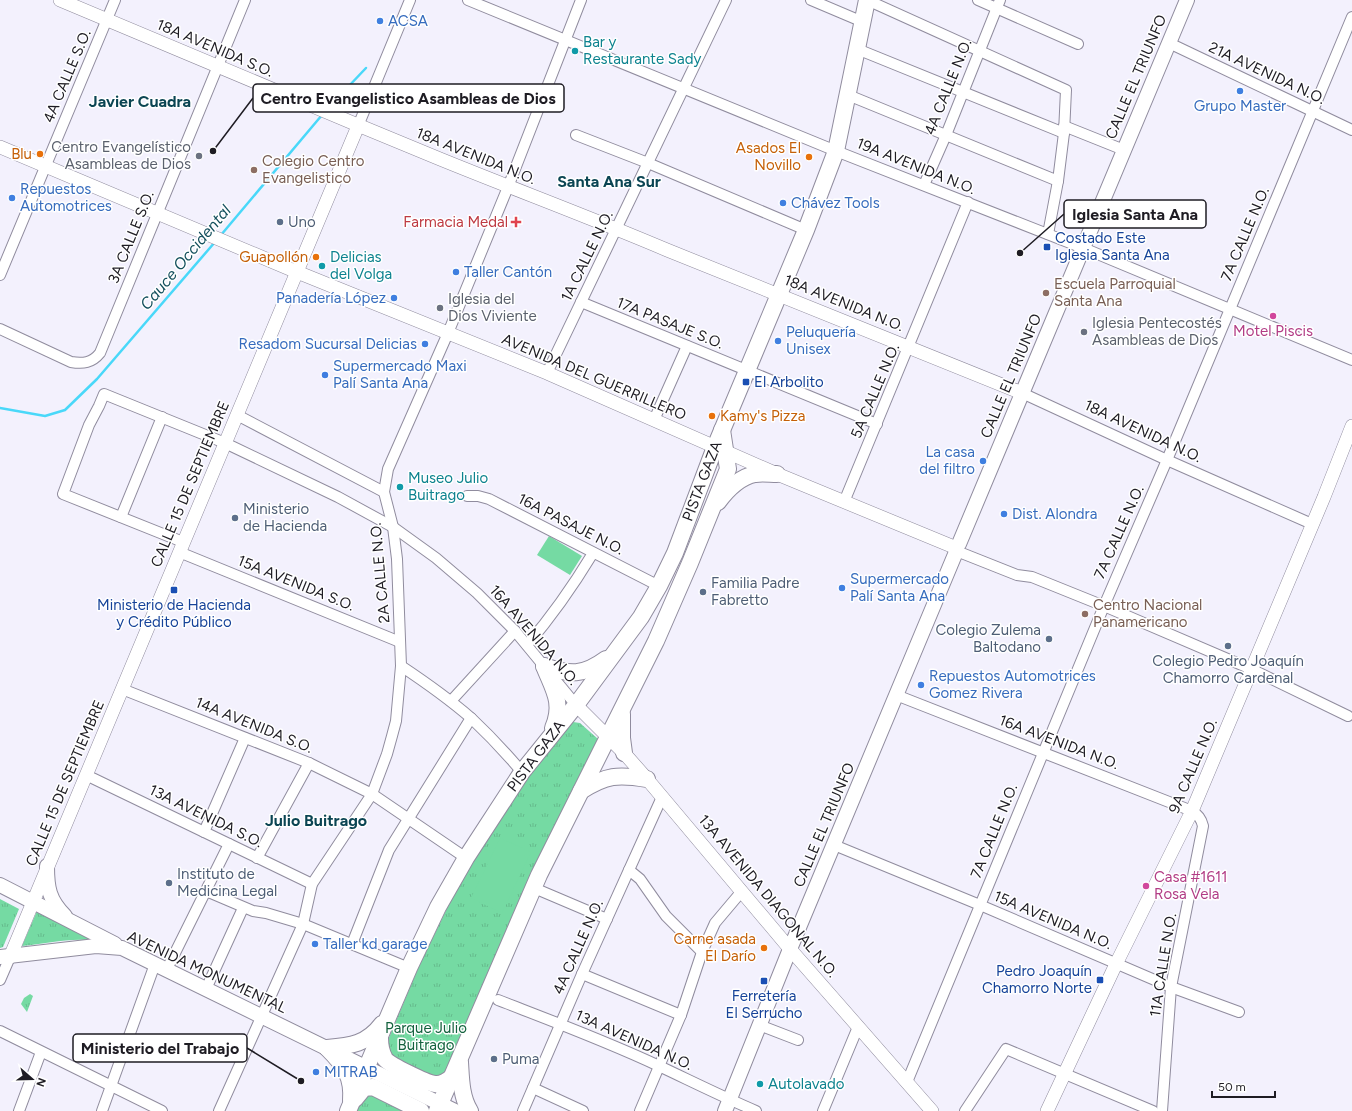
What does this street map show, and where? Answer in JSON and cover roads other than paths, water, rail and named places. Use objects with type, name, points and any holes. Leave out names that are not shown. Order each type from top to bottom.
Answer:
[{"type":"main road","points":[[747,370],[806,230],[836,150],[867,0]]},
{"type":"main road","name":"CALLE EL TRIUNFO","points":[[727,1106],[790,949],[1187,0]]},
{"type":"main road","name":"PISTA GAZA","points":[[349,1108],[409,968],[438,907],[466,858],[522,772],[576,705],[642,617],[659,586],[720,449],[722,430],[747,370]]},
{"type":"main road","name":"PISTA GAZA","points":[[439,1107],[534,888],[656,641],[728,469],[720,449]]},
{"type":"main road","points":[[713,507],[730,488],[748,476],[760,473],[777,474]]},
{"type":"main road","points":[[544,666],[564,672],[580,673],[594,667],[615,652]]},
{"type":"main road","points":[[544,666],[555,693],[558,706],[557,719],[548,739]]},
{"type":"main road","points":[[623,706],[621,722],[624,753]]},
{"type":"main road","points":[[581,791],[594,783],[609,777],[630,776],[647,779]]},
{"type":"main road","points":[[47,866],[47,882],[52,900],[73,922]]},
{"type":"main road","points":[[0,885],[122,948]]},
{"type":"main road","name":"AVENIDA MONUMENTAL","points":[[5,957],[96,946],[122,948],[367,1068],[439,1107],[455,1111]]},
{"type":"main road","points":[[327,1048],[348,1046],[367,1038],[375,1033],[391,1012]]},
{"type":"main road","points":[[380,1038],[382,1053],[386,1060],[396,1067],[435,1084],[443,1083],[452,1077]]},
{"type":"main road","points":[[327,1048],[342,1064],[348,1074],[350,1084],[349,1108]]},
{"type":"main road","points":[[460,1059],[465,1100],[470,1111]]},
{"type":"main road","points":[[349,1108],[364,1088],[373,1087],[421,1111]]},
{"type":"street","name":"18A AVENIDA S.O.","points":[[60,0],[358,126]]},
{"type":"street","name":"4A CALLE S.O.","points":[[0,275],[115,0]]},
{"type":"street","name":"3A CALLE S.O.","points":[[0,329],[71,362],[81,363],[95,359],[100,353],[245,0]]},
{"type":"street","name":"CALLE 15 DE SEPTIEMBRE","points":[[0,980],[5,957],[33,902],[410,0]]},
{"type":"street","name":"19A AVENIDA N.O.","points":[[468,0],[836,150],[1083,248],[1352,360]]},
{"type":"street","name":"2A CALLE N.O.","points":[[372,794],[387,754],[396,721],[401,666],[397,559],[393,527],[384,492],[388,469],[448,333],[508,187],[581,0]]},
{"type":"street","name":"1A CALLE N.O.","points":[[547,373],[726,0]]},
{"type":"street","points":[[811,0],[863,22]]},
{"type":"street","points":[[867,0],[1066,90],[1064,129],[1058,181],[1048,234]]},
{"type":"street","points":[[978,0],[998,4],[1078,44]]},
{"type":"street","name":"4A CALLE N.O.","points":[[924,185],[946,135],[998,4]]},
{"type":"street","name":"7A CALLE N.O.","points":[[907,1082],[1104,606],[1168,460],[1352,17]]},
{"type":"street","name":"21A AVENIDA N.O.","points":[[1169,43],[1352,130]]},
{"type":"street","points":[[857,49],[963,92],[1124,150]]},
{"type":"street","points":[[848,95],[1058,181]]},
{"type":"street","name":"18A AVENIDA N.O.","points":[[358,126],[508,187],[617,228],[667,250],[1022,393],[1312,524]]},
{"type":"street","points":[[576,135],[648,163],[806,230]]},
{"type":"street","name":"AVENIDA DEL GUERRILLERO","points":[[0,147],[297,272],[547,373],[777,474],[958,548],[1017,575],[1032,577],[1104,606],[1251,669],[1348,716]]},
{"type":"street","name":"5A CALLE N.O.","points":[[844,502],[968,202]]},
{"type":"street","name":"17A PASAJE S.O.","points":[[581,302],[877,424]]},
{"type":"street","points":[[654,420],[687,346]]},
{"type":"street","name":"15A AVENIDA S.O.","points":[[162,418],[104,394],[89,425],[62,494],[121,517],[181,547],[400,642]]},
{"type":"street","points":[[237,415],[384,492]]},
{"type":"street","points":[[121,517],[162,418]]},
{"type":"street","name":"16A AVENIDA N.O.","points":[[162,418],[225,443],[338,497],[393,527],[442,563],[477,593],[515,631],[576,705]]},
{"type":"street","name":"9A CALLE N.O.","points":[[1047,1111],[1116,964],[1192,811],[1352,426]]},
{"type":"street","name":"16A PASAJE N.O.","points":[[466,496],[478,496],[489,499],[659,586]]},
{"type":"street","points":[[527,645],[574,586],[594,553]]},
{"type":"street","points":[[451,701],[515,631]]},
{"type":"street","points":[[401,666],[427,683],[471,718],[498,744],[522,772]]},
{"type":"street","name":"14A AVENIDA S.O.","points":[[122,689],[309,763],[372,794],[466,858]]},
{"type":"street","name":"16A AVENIDA N.O.","points":[[896,695],[1192,811]]},
{"type":"street","name":"13A AVENIDA DIAGONAL N.O.","points":[[576,705],[624,753],[647,779],[790,949],[932,1111]]},
{"type":"street","points":[[352,944],[389,850],[471,718]]},
{"type":"street","points":[[204,832],[245,738]]},
{"type":"street","points":[[257,858],[309,763]]},
{"type":"street","name":"13A AVENIDA S.O.","points":[[86,775],[312,884]]},
{"type":"street","points":[[219,1111],[303,924],[312,884],[372,794]]},
{"type":"street","name":"4A CALLE N.O.","points":[[523,1111],[582,974],[662,797]]},
{"type":"street","name":"11A CALLE N.O.","points":[[1162,1111],[1171,987],[1203,826],[1202,820],[1192,811]]},
{"type":"street","points":[[102,1111],[161,966],[206,891],[229,844]]},
{"type":"street","name":"15A AVENIDA N.O.","points":[[834,845],[980,905],[1171,987],[1239,1012]]},
{"type":"street","points":[[629,870],[640,879],[666,916],[702,952]]},
{"type":"street","points":[[534,888],[607,919]]},
{"type":"street","points":[[206,891],[253,912],[266,913],[303,924],[409,968]]},
{"type":"street","points":[[640,1111],[681,1016],[702,952],[715,923],[742,891]]},
{"type":"street","points":[[206,989],[244,908]]},
{"type":"street","points":[[582,974],[681,1016]]},
{"type":"street","name":"13A AVENIDA N.O.","points":[[498,1000],[561,1024],[659,1066],[727,1106],[756,1111]]},
{"type":"street","points":[[759,1025],[798,1040]]},
{"type":"street","points":[[822,1111],[858,1027]]},
{"type":"street","points":[[0,1031],[162,1111]]},
{"type":"street","points":[[965,1111],[1006,1049],[1154,1111]]},
{"type":"street","points":[[19,1111],[41,1052]]},
{"type":"street","points":[[533,1088],[583,1111]]},
{"type":"waterway","name":"Cauce Occidental","points":[[328,108],[366,68]]},
{"type":"waterway","name":"Cauce Occidental","points":[[221,235],[322,115]]},
{"type":"waterway","name":"Cauce Occidental","points":[[0,408],[45,416],[65,410],[97,379],[215,242]]},
{"type":"place","name":"ACSA","points":[[380,21]]},
{"type":"place","name":"Bar y Restaurante Sady","points":[[575,51]]},
{"type":"place","name":"Grupo Master","points":[[1240,91]]},
{"type":"place","name":"Centro Evangelistico Asambleas de Dios","points":[[213,151]]},
{"type":"place","name":"Blu","points":[[40,154]]},
{"type":"place","name":"Centro Evangelístico Asambleas de Dios","points":[[199,156]]},
{"type":"place","name":"Asados El Novillo","points":[[809,157]]},
{"type":"place","name":"Colegio Centro Evangelistico","points":[[254,170]]},
{"type":"place","name":"Repuestos Automotrices","points":[[12,198]]},
{"type":"place","name":"Chávez Tools","points":[[783,203]]},
{"type":"place","name":"Uno","points":[[280,222]]},
{"type":"place","name":"Farmacia Medal","points":[[516,222]]},
{"type":"place","name":"Costado Este Iglesia Santa Ana","points":[[1047,247]]},
{"type":"place","name":"Iglesia Santa Ana","points":[[1020,253]]},
{"type":"place","name":"Guapollón","points":[[316,257]]},
{"type":"place","name":"Delicias del Volga","points":[[322,266]]},
{"type":"place","name":"Taller Cantón","points":[[456,272]]},
{"type":"place","name":"Escuela Parroquial Santa Ana","points":[[1046,293]]},
{"type":"place","name":"Panadería López","points":[[394,298]]},
{"type":"place","name":"Iglesia del Dios Viviente","points":[[440,308]]},
{"type":"place","name":"Motel Piscis","points":[[1273,316]]},
{"type":"place","name":"Iglesia Pentecostés Asambleas de Dios","points":[[1084,332]]},
{"type":"place","name":"Peluquería Unisex","points":[[778,341]]},
{"type":"place","name":"Resadom Sucursal Delicias","points":[[425,344]]},
{"type":"place","name":"Supermercado Maxi Palí Santa Ana","points":[[325,375]]},
{"type":"place","name":"El Arbolito","points":[[746,382]]},
{"type":"place","name":"Kamy's Pizza","points":[[712,416]]},
{"type":"place","name":"La casa del filtro","points":[[983,461]]},
{"type":"place","name":"Museo Julio Buitrago","points":[[400,487]]},
{"type":"place","name":"Dist. Alondra","points":[[1004,514]]},
{"type":"place","name":"Ministerio de Hacienda","points":[[235,518]]},
{"type":"place","name":"Supermercado Palí Santa Ana","points":[[842,588]]},
{"type":"place","name":"Ministerio de Hacienda y Crédito Público","points":[[174,590]]},
{"type":"place","name":"Familia Padre Fabretto","points":[[703,592]]},
{"type":"place","name":"Centro Nacional Panamericano","points":[[1085,614]]},
{"type":"place","name":"Colegio Zulema Baltodano","points":[[1049,639]]},
{"type":"place","name":"Colegio Pedro Joaquín Chamorro Cardenal","points":[[1228,646]]},
{"type":"place","name":"Repuestos Automotrices Gomez Rivera","points":[[921,685]]},
{"type":"place","name":"Instituto de Medicina Legal","points":[[169,883]]},
{"type":"place","name":"Casa #1611 Rosa Vela","points":[[1146,886]]},
{"type":"place","name":"Taller kd garage","points":[[315,944]]},
{"type":"place","name":"Carne asada El Darío","points":[[764,948]]},
{"type":"place","name":"Pedro Joaquín Chamorro Norte","points":[[1100,980]]},
{"type":"place","name":"Ferretería El Serrucho","points":[[764,981]]},
{"type":"place","name":"Puma","points":[[494,1059]]},
{"type":"place","name":"MITRAB","points":[[316,1072]]},
{"type":"place","name":"Ministerio del Trabajo","points":[[301,1081]]},
{"type":"place","name":"Autolavado","points":[[760,1084]]},
{"type":"district","name":"Javier Cuadra","points":[[140,101]]},
{"type":"district","name":"Santa Ana Sur","points":[[609,181]]},
{"type":"district","name":"Julio Buitrago","points":[[316,820]]},
{"type":"park label","name":"Parque Julio Buitrago","points":[[426,1036]]}]
